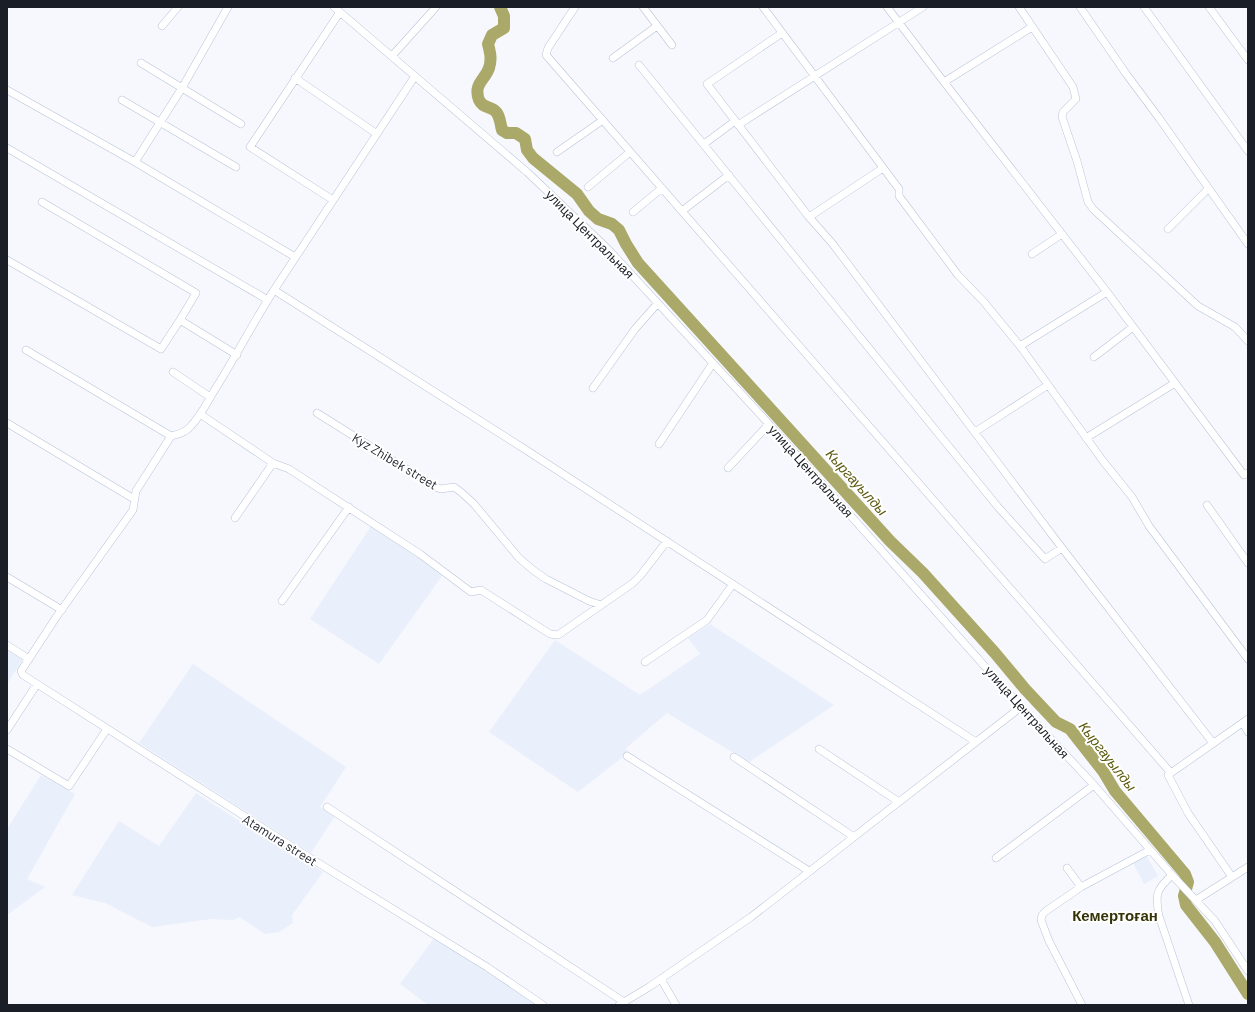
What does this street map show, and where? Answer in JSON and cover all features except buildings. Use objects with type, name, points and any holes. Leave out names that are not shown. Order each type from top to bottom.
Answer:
[{"type":"street","points":[[162,26],[178,7]]},
{"type":"street","points":[[135,162],[182,88],[228,7]]},
{"type":"street","points":[[392,56],[436,7]]},
{"type":"street","points":[[574,7],[548,48],[546,55],[1171,773]]},
{"type":"street","points":[[643,7],[672,45]]},
{"type":"street","points":[[763,7],[899,188],[899,196],[958,275],[984,302],[1020,346],[1086,438],[1132,497],[1149,526],[1248,659]]},
{"type":"street","points":[[887,7],[1107,292],[1244,475],[1248,473]]},
{"type":"street","points":[[704,144],[816,77],[923,7]]},
{"type":"street","points":[[1019,7],[1073,87],[1076,100],[1063,112],[1062,117],[1077,160],[1088,202],[1093,209],[1198,306],[1235,327],[1248,341]]},
{"type":"street","points":[[1080,7],[1248,244]]},
{"type":"street","points":[[1144,7],[1248,151]]},
{"type":"street","points":[[1209,7],[1248,60]]},
{"type":"street","points":[[333,200],[250,146],[295,78],[337,9]]},
{"type":"street","name":"улица Центральная","points":[[337,9],[528,172],[608,249],[769,424],[1021,707],[1094,785],[1172,875],[1215,921],[1248,971]]},
{"type":"street","points":[[613,58],[657,26]]},
{"type":"street","points":[[944,82],[1032,27]]},
{"type":"street","points":[[782,33],[707,84],[809,217],[832,244],[1062,548],[1213,743]]},
{"type":"street","points":[[142,62],[241,124]]},
{"type":"street","points":[[640,65],[998,507],[1045,559],[1062,548]]},
{"type":"street","points":[[7,646],[29,658],[133,510],[136,491],[171,436],[184,432],[200,414],[237,355],[256,319],[274,290],[415,76]]},
{"type":"street","points":[[295,78],[377,134]]},
{"type":"street","points":[[7,90],[135,162],[296,257]]},
{"type":"street","points":[[122,100],[236,167]]},
{"type":"street","points":[[557,152],[603,120]]},
{"type":"street","points":[[7,148],[268,300]]},
{"type":"street","points":[[588,187],[630,152]]},
{"type":"street","points":[[809,217],[883,168]]},
{"type":"street","points":[[682,211],[729,175]]},
{"type":"street","points":[[633,212],[662,188]]},
{"type":"street","points":[[1168,229],[1208,189]]},
{"type":"street","points":[[7,260],[161,348],[180,320],[196,293],[42,202]]},
{"type":"street","points":[[1032,254],[1062,234]]},
{"type":"street","points":[[274,290],[509,439],[976,742]]},
{"type":"street","points":[[1020,346],[1107,292]]},
{"type":"street","points":[[593,388],[635,330],[657,304]]},
{"type":"street","points":[[180,320],[237,355]]},
{"type":"street","points":[[1094,357],[1133,327]]},
{"type":"street","points":[[26,350],[171,436]]},
{"type":"street","points":[[659,444],[713,363]]},
{"type":"street","points":[[173,372],[210,397]]},
{"type":"street","points":[[1086,438],[1175,383]]},
{"type":"street","points":[[975,432],[1048,384]]},
{"type":"street","name":"Kyz Zhibek street","points":[[318,413],[435,487],[442,489],[454,487],[474,504],[519,558],[533,570],[546,579],[589,601],[601,605]]},
{"type":"street","points":[[200,414],[273,463],[290,468],[420,554],[471,592],[481,590],[550,634],[558,635],[633,583],[667,541]]},
{"type":"street","points":[[7,423],[134,499]]},
{"type":"street","points":[[728,468],[769,424]]},
{"type":"street","points":[[235,518],[273,463]]},
{"type":"street","points":[[1208,505],[1248,563]]},
{"type":"street","points":[[282,601],[349,507]]},
{"type":"street","points":[[7,577],[62,610]]},
{"type":"street","points":[[645,662],[707,620],[733,584]]},
{"type":"street","name":"Atamura street","points":[[29,658],[21,671],[23,675],[307,856],[487,966],[543,1005]]},
{"type":"street","points":[[7,730],[38,684]]},
{"type":"street","points":[[327,807],[621,1003],[661,979],[751,917],[1021,707]]},
{"type":"street","points":[[1232,877],[1188,813],[1168,775],[1245,721],[1248,732]]},
{"type":"street","points":[[7,749],[69,786],[107,729]]},
{"type":"street","points":[[819,749],[899,802]]},
{"type":"street","points":[[627,756],[809,872]]},
{"type":"street","points":[[734,758],[854,837]]},
{"type":"street","points":[[996,858],[1094,785]]},
{"type":"street","points":[[1082,1005],[1049,941],[1041,920],[1042,915],[1081,887],[1150,850]]},
{"type":"street","points":[[1196,900],[1248,867]]},
{"type":"street","points":[[1067,868],[1081,887]]},
{"type":"street","points":[[1172,875],[1160,886],[1156,903],[1189,1005]]},
{"type":"street","points":[[661,979],[676,1005]]},
{"type":"shaded area","points":[[371,526],[415,555],[442,576],[379,664],[310,619]]},
{"type":"shaded area","points":[[710,624],[834,705],[749,762],[667,713],[625,749],[629,752],[578,792],[489,732],[555,640],[640,695],[700,654],[688,638]]},
{"type":"shaded area","points":[[7,650],[23,659],[7,684]]},
{"type":"shaded area","points":[[193,664],[346,767],[320,807],[335,816],[311,853],[139,743]]},
{"type":"shaded area","points":[[41,775],[75,794],[27,879],[45,887],[7,915],[7,829]]},
{"type":"shaded area","points":[[196,793],[323,872],[292,915],[293,923],[279,932],[265,934],[240,917],[233,920],[211,919],[152,927],[105,903],[72,895],[119,821],[159,846]]},
{"type":"shaded area","points":[[1146,855],[1158,876],[1144,884],[1133,863]]},
{"type":"shaded area","points":[[435,937],[535,1004],[428,1005],[400,984]]},
{"type":"waterway","name":"Кыргауылды","points":[[500,7],[504,16],[504,28],[492,35],[488,44],[490,53],[489,68],[477,90],[480,102],[496,112],[499,116],[502,130],[507,133],[516,133],[525,139],[527,150],[533,158],[577,194],[589,211],[598,219],[612,224],[619,230],[638,263],[890,541],[923,573],[995,653],[1025,689],[1056,722],[1070,729],[1103,771],[1115,791],[1185,874],[1188,882],[1184,896],[1186,905],[1215,942],[1248,994]]},
{"type":"district","name":"Кемертоған","points":[[1115,915]]}]
